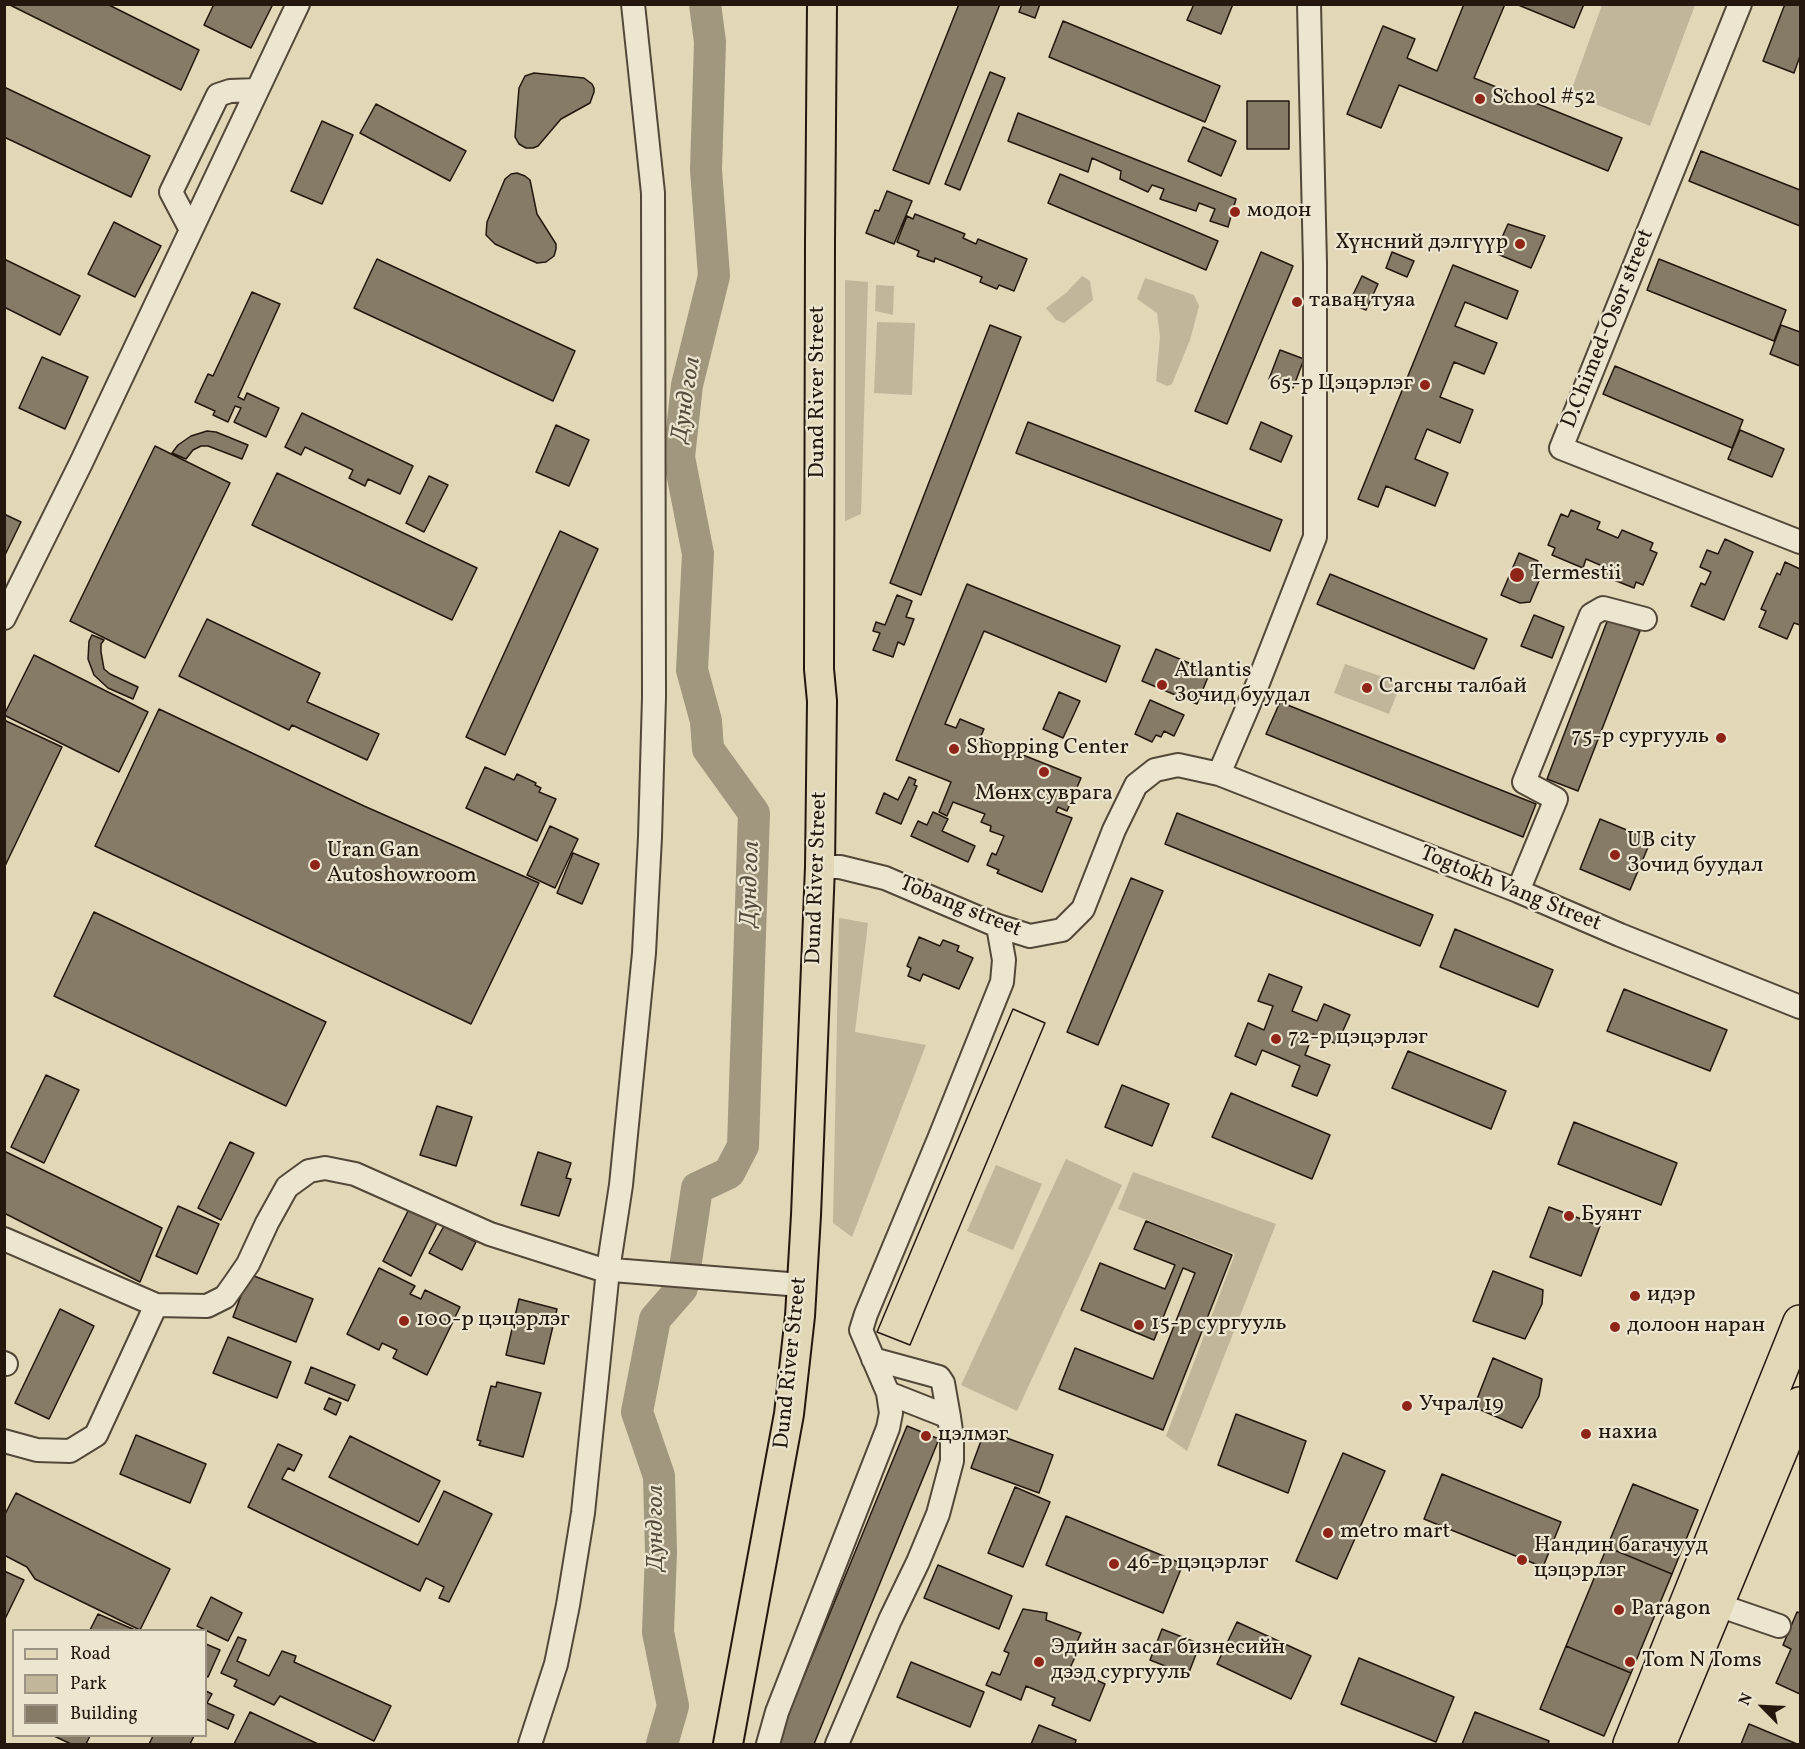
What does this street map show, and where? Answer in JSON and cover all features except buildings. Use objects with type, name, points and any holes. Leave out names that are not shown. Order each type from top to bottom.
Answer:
[{"type":"highway","points":[[1630,1744],[1800,1322]]},
{"type":"highway","points":[[1659,1744],[1800,1404]]},
{"type":"main road","name":"Dund River Street","points":[[728,1744],[789,1414],[800,1316],[790,1284],[806,1215],[820,867],[822,701],[819,669],[819,290],[822,4]]},
{"type":"street","points":[[4,618],[81,463],[298,4]]},
{"type":"street","points":[[530,1744],[556,1664],[583,1513],[617,1271],[621,1185],[644,953],[654,697],[653,193],[633,4]]},
{"type":"street","points":[[1219,774],[1258,683],[1315,537],[1315,264],[1309,4]]},
{"type":"street","name":"D.Chimed-Osor street","points":[[1740,4],[1561,448],[1800,542]]},
{"type":"street","points":[[191,230],[171,192],[218,95],[230,91],[257,90]]},
{"type":"street","points":[[1518,891],[1556,798],[1524,782],[1591,615],[1603,609],[1645,619]]},
{"type":"street","name":"Tobang street","points":[[820,867],[840,867],[885,878],[998,926],[1030,936],[1062,930],[1083,909],[1114,830],[1136,785],[1155,770],[1178,765],[1219,774]]},
{"type":"street","name":"Togtokh Vang Street","points":[[1219,774],[1518,891],[1620,935],[1800,1007]]},
{"type":"street","points":[[768,1744],[777,1712],[888,1428],[891,1413],[888,1393],[861,1330],[1002,982],[1004,960],[998,926]]},
{"type":"street","points":[[4,1239],[156,1305],[207,1306],[225,1297],[248,1264],[287,1187],[309,1171],[325,1168],[356,1174],[490,1234],[600,1269],[790,1284]]},
{"type":"street","points":[[4,1441],[37,1450],[70,1451],[96,1435],[156,1305]]},
{"type":"street","points":[[837,1744],[938,1514],[952,1461],[949,1417],[943,1383],[939,1377],[873,1359]]},
{"type":"street","points":[[888,1393],[949,1417]]},
{"type":"street","points":[[1718,1605],[1779,1626]]},
{"type":"green space","points":[[1602,5],[1695,5],[1650,126],[1570,94]]},
{"type":"green space","points":[[1082,276],[1090,281],[1093,300],[1064,323],[1056,320],[1046,308],[1066,293]]},
{"type":"green space","points":[[1145,278],[1194,295],[1199,306],[1190,340],[1172,384],[1167,386],[1156,381],[1160,337],[1157,313],[1137,299]]},
{"type":"green space","points":[[845,280],[868,282],[861,514],[845,521]]},
{"type":"green space","points":[[876,285],[894,286],[893,315],[875,311]]},
{"type":"green space","points":[[877,322],[915,323],[912,395],[874,393]]},
{"type":"green space","name":"Сагсны талбай","points":[[1345,664],[1401,683],[1389,714],[1334,693]]},
{"type":"green space","points":[[839,918],[868,923],[855,1032],[926,1045],[852,1237],[833,1223]]},
{"type":"green space","points":[[1066,1159],[1122,1185],[1017,1411],[961,1385]]},
{"type":"green space","points":[[996,1165],[1042,1184],[1013,1250],[967,1231]]},
{"type":"green space","points":[[1133,1172],[1276,1224],[1187,1451],[1166,1436],[1235,1254],[1118,1209]]},
{"type":"waterway","name":"Дунд гол","points":[[662,1744],[673,1706],[658,1632],[661,1552],[659,1476],[637,1412],[655,1319],[682,1288],[697,1188],[729,1173],[743,1146],[754,813],[708,749],[706,721],[692,670],[698,554],[679,457],[687,385],[714,276],[706,170],[710,42],[705,4]]},
{"type":"place","name":"School #52","points":[[1480,99]]},
{"type":"place","name":"модон","points":[[1235,212]]},
{"type":"place","name":"Хүнсний дэлгүүр","points":[[1520,244]]},
{"type":"place","name":"таван туяа","points":[[1297,302]]},
{"type":"place","name":"65-р Цэцэрлэг","points":[[1425,385]]},
{"type":"place","name":"Termestii","points":[[1517,575]]},
{"type":"place","name":"Atlantis Зочид буудал","points":[[1162,685]]},
{"type":"place","name":"Сагсны талбай","points":[[1367,688]]},
{"type":"place","name":"75-р сургууль","points":[[1721,738]]},
{"type":"place","name":"Shopping Center","points":[[954,749]]},
{"type":"place","name":"Мөнх суврага","points":[[1044,772]]},
{"type":"place","name":"UB city Зочид буудал","points":[[1615,855]]},
{"type":"place","name":"Uran Gan Autoshowroom","points":[[315,865]]},
{"type":"place","name":"72-р цэцэрлэг","points":[[1276,1039]]},
{"type":"place","name":"Буянт","points":[[1569,1216]]},
{"type":"place","name":"идэр","points":[[1635,1296]]},
{"type":"place","name":"100-р цэцэрлэг","points":[[404,1321]]},
{"type":"place","name":"15-р сургууль","points":[[1139,1325]]},
{"type":"place","name":"долоон наран","points":[[1615,1327]]},
{"type":"place","name":"Учрал 19","points":[[1407,1406]]},
{"type":"place","name":"нахиа","points":[[1586,1434]]},
{"type":"place","name":"цэлмэг","points":[[926,1436]]},
{"type":"place","name":"metro mart","points":[[1328,1533]]},
{"type":"place","name":"Нандин багачууд цэцэрлэг","points":[[1522,1560]]},
{"type":"place","name":"46-р цэцэрлэг","points":[[1114,1564]]},
{"type":"place","name":"Paragon","points":[[1619,1610]]},
{"type":"place","name":"Эдийн засаг бизнесийн дээд сургууль","points":[[1039,1662]]},
{"type":"place","name":"Tom N Toms","points":[[1630,1662]]}]
